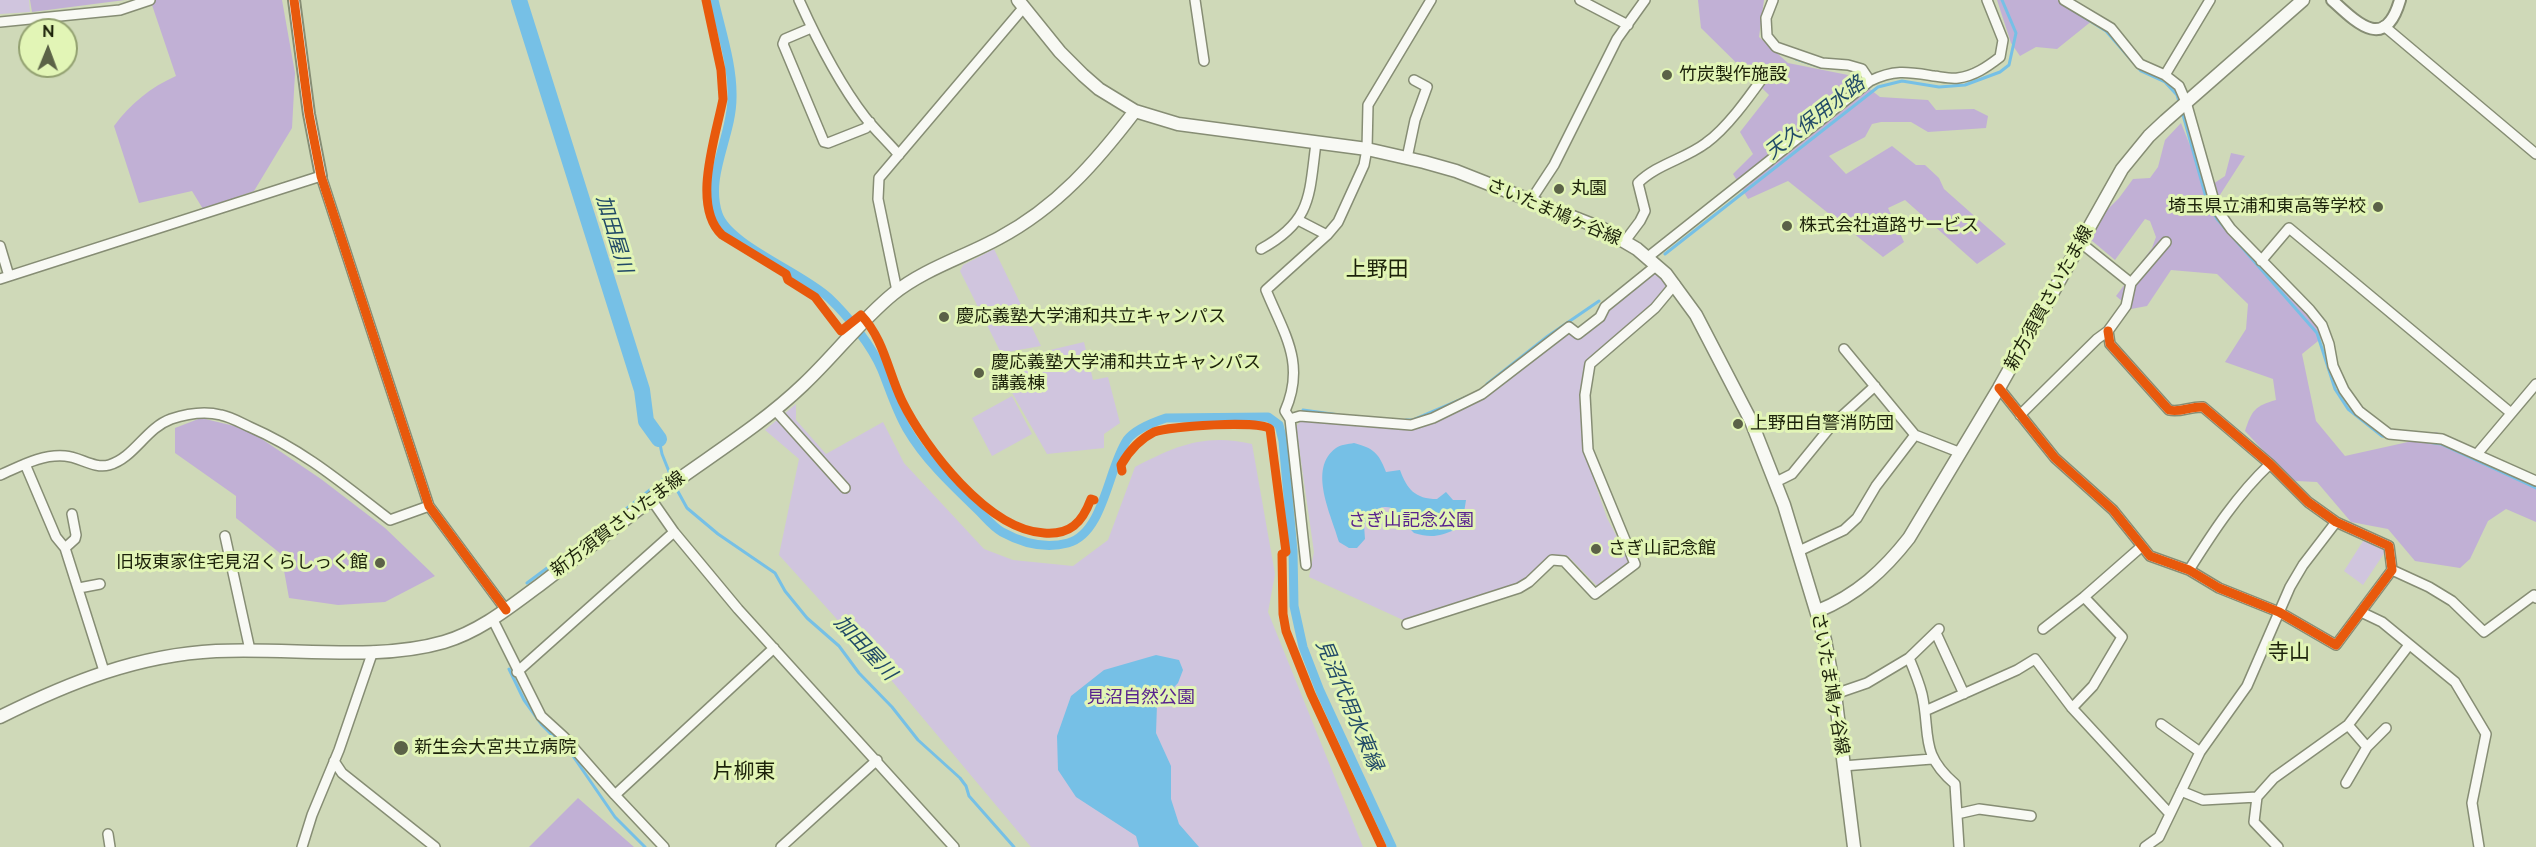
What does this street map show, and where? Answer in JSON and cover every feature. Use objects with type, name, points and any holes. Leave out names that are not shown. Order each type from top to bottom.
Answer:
[{"type":"main road","name":"新方須賀さいたま線","points":[[1818,611],[1857,591],[1894,558],[1922,518],[1999,388],[2122,169],[2149,136],[2303,0]]},
{"type":"main road","name":"さいたま鳩ヶ谷線","points":[[1021,4],[1083,75],[1116,101],[1136,111],[1178,124],[1367,149],[1456,171],[1589,223],[1625,241],[1653,261],[1675,284],[1696,315],[1751,421],[1776,482],[1818,611],[1835,694],[1854,847]]},
{"type":"main road","name":"新方須賀さいたま線","points":[[0,717],[52,691],[104,671],[162,657],[216,651],[373,651],[425,647],[448,641],[492,620],[651,499],[775,410],[897,291],[926,273],[1004,235],[1044,210],[1065,193],[1096,161],[1136,111]]},
{"type":"street","points":[[0,22],[150,0]]},
{"type":"street","points":[[294,0],[309,114],[321,176],[429,506],[506,610]]},
{"type":"street","points":[[799,0],[811,27],[850,95],[899,155]]},
{"type":"street","points":[[1195,0],[1204,61]]},
{"type":"street","points":[[1306,565],[1290,419],[1285,411],[1294,382],[1292,352],[1266,290],[1327,235],[1338,222],[1364,165],[1367,149],[1368,105],[1431,0]]},
{"type":"street","points":[[1580,0],[1628,25]]},
{"type":"street","points":[[1531,201],[1554,165],[1617,39],[1645,0]]},
{"type":"street","points":[[1773,0],[1766,18],[1767,36],[1776,47],[1822,63],[1848,65],[1862,69],[1870,81]]},
{"type":"street","points":[[1290,419],[1300,416],[1411,425],[1433,418],[1482,394],[1569,327],[1578,334],[1600,317],[1605,307],[1653,261],[1870,81],[1887,73],[1907,72],[1956,79],[1987,67],[2000,57],[2003,39],[1987,0]]},
{"type":"street","points":[[2064,0],[2111,28],[2140,64],[2165,75],[2179,86],[2186,102],[2216,208],[2231,229],[2322,325],[2329,344],[2333,366],[2344,390],[2359,411],[2389,434],[2442,439],[2536,481]]},
{"type":"street","points":[[2165,75],[2210,0]]},
{"type":"street","points":[[2332,0],[2363,27],[2371,29],[2384,26],[2393,20],[2400,0]]},
{"type":"street","points":[[897,291],[877,188],[879,178],[1021,4]]},
{"type":"street","points":[[2384,26],[2536,154]]},
{"type":"street","points":[[811,27],[785,39],[783,44],[824,142],[828,143],[866,128],[870,122]]},
{"type":"street","points":[[1625,241],[1645,211],[1638,183],[1654,171],[1705,144],[1743,104],[1764,75]]},
{"type":"street","points":[[1407,158],[1415,120],[1427,87],[1414,80]]},
{"type":"street","points":[[1261,249],[1282,237],[1298,220],[1310,193],[1316,143]]},
{"type":"street","points":[[0,246],[5,278],[321,176]]},
{"type":"street","points":[[1298,220],[1327,235]]},
{"type":"street","points":[[2261,261],[2289,228],[2511,413]]},
{"type":"street","points":[[2020,415],[2097,339],[2108,331],[2126,306],[2131,283],[2166,242]]},
{"type":"street","points":[[2081,243],[2131,283]]},
{"type":"street","points":[[1407,624],[1519,588],[1529,582],[1552,560],[1564,561],[1594,594],[1635,564],[1588,450],[1585,395],[1590,364],[1655,308],[1675,284]]},
{"type":"street","points":[[1999,388],[2055,459],[2113,510],[2150,556],[2189,570],[2219,588],[2279,612],[2336,645],[2392,570],[2389,546],[2336,522],[2308,502],[2270,464],[2203,408],[2192,406],[2175,411],[2169,410],[2110,344],[2108,331]]},
{"type":"street","points":[[1844,349],[1915,435],[1960,453]]},
{"type":"street","points":[[2478,454],[2536,384]]},
{"type":"street","points":[[1776,482],[1792,474],[1832,425],[1875,386]]},
{"type":"street","points":[[775,410],[845,488]]},
{"type":"street","points":[[0,475],[38,459],[66,456],[92,464],[109,465],[117,462],[159,424],[184,416],[216,414],[262,433],[316,462],[390,520],[429,506]]},
{"type":"street","points":[[1799,551],[1844,530],[1857,518],[1876,486],[1915,435]]},
{"type":"street","points":[[25,464],[56,537],[66,548],[104,671]]},
{"type":"street","points":[[2189,570],[2241,495],[2270,464]]},
{"type":"street","points":[[651,499],[674,532],[774,648],[954,847]]},
{"type":"street","points":[[66,548],[75,539],[72,514]]},
{"type":"street","points":[[2145,847],[2159,837],[2200,752],[2247,686],[2290,587],[2303,565],[2336,522]]},
{"type":"street","points":[[517,672],[674,532]]},
{"type":"street","points":[[225,536],[250,650]]},
{"type":"street","points":[[2043,630],[2141,547]]},
{"type":"street","points":[[2392,570],[2429,587],[2452,601],[2484,632],[2534,596],[2536,598]]},
{"type":"street","points":[[79,588],[100,584]]},
{"type":"street","points":[[2072,708],[2093,686],[2122,637],[2084,597]]},
{"type":"street","points":[[2361,612],[2382,622],[2455,682],[2486,734],[2472,803],[2479,847]]},
{"type":"street","points":[[492,620],[541,716],[564,737],[664,847]]},
{"type":"street","points":[[1835,694],[1867,683],[1909,658],[1937,631],[1964,694]]},
{"type":"street","points":[[2278,847],[2253,822],[2257,797],[2274,777],[2348,725],[2379,688],[2409,645]]},
{"type":"street","points":[[615,795],[774,648]]},
{"type":"street","points":[[302,847],[373,651]]},
{"type":"street","points":[[1909,658],[1922,692],[1932,759],[1942,773],[1955,784],[1959,847]]},
{"type":"street","points":[[1925,711],[2035,659],[2072,708],[2170,814]]},
{"type":"street","points":[[2161,724],[2200,752]]},
{"type":"street","points":[[2348,725],[2367,747]]},
{"type":"street","points":[[2346,783],[2367,747],[2386,728]]},
{"type":"street","points":[[1843,766],[1932,759]]},
{"type":"street","points":[[781,847],[877,760]]},
{"type":"street","points":[[334,761],[342,773],[435,847]]},
{"type":"street","points":[[2181,791],[2203,800],[2257,797]]},
{"type":"street","points":[[1957,814],[1979,809],[2031,816]]},
{"type":"street","points":[[108,834],[110,847]]},
{"type":"green space","points":[[0,0],[29,0],[30,12],[0,14]]},
{"type":"green space","points":[[994,249],[1041,346],[1001,353],[960,271],[963,265]]},
{"type":"green space","name":"さぎ山記念公園","points":[[1653,272],[1669,284],[1651,306],[1587,360],[1581,394],[1584,451],[1607,518],[1630,562],[1597,586],[1568,556],[1553,555],[1525,580],[1501,593],[1403,620],[1309,577],[1314,552],[1296,426],[1302,420],[1384,428],[1415,427],[1479,401],[1564,334],[1579,336]]},
{"type":"green space","points":[[1084,342],[1093,380],[1108,377],[1120,423],[1104,434],[1104,448],[1047,454],[995,363]]},
{"type":"green space","points":[[1012,396],[1032,434],[992,456],[972,418]]},
{"type":"green space","name":"見沼自然公園","points":[[796,404],[796,420],[826,454],[883,422],[904,463],[984,549],[1013,560],[1073,566],[1108,540],[1135,467],[1191,443],[1220,440],[1252,444],[1275,574],[1268,612],[1363,847],[1031,847],[881,668],[779,555],[799,459],[765,430]]},
{"type":"green space","points":[[2365,538],[2387,549],[2363,585],[2344,571]]},
{"type":"shaded area","points":[[30,0],[125,0],[32,12]]},
{"type":"shaded area","points":[[136,0],[282,0],[295,73],[292,128],[254,191],[203,209],[192,191],[139,203],[114,126],[142,97],[158,85],[176,76],[152,5]]},
{"type":"shaded area","points":[[1698,0],[1764,0],[1759,37],[1788,63],[1853,76],[1880,97],[1928,100],[1936,110],[1974,109],[1988,116],[1986,128],[1928,132],[1911,122],[1872,124],[1865,137],[1829,156],[1846,174],[1892,146],[1916,165],[1925,165],[1939,178],[1944,189],[2006,244],[1977,264],[1905,200],[1888,208],[1904,242],[1883,257],[1788,181],[1748,199],[1733,174],[1753,154],[1740,132],[1769,95],[1701,28]]},
{"type":"shaded area","points":[[1997,0],[2060,0],[2093,20],[2057,49],[2036,47],[2020,56],[2011,43]]},
{"type":"shaded area","points":[[2181,123],[2207,188],[2225,176],[2231,153],[2245,156],[2216,201],[2214,210],[2287,292],[2325,321],[2323,337],[2302,354],[2316,421],[2345,456],[2408,442],[2436,432],[2536,477],[2536,522],[2506,509],[2488,521],[2470,559],[2460,568],[2415,561],[2388,529],[2351,522],[2317,482],[2296,481],[2286,475],[2245,431],[2255,410],[2263,404],[2276,400],[2273,379],[2225,362],[2246,329],[2248,304],[2217,274],[2171,270],[2147,306],[2131,309],[2116,296],[2152,248],[2156,237],[2150,221],[2145,219],[2115,260],[2091,240],[2099,218],[2119,198],[2133,179],[2150,178],[2158,167],[2165,140]]},
{"type":"shaded area","points":[[201,418],[247,429],[321,479],[385,528],[435,576],[385,602],[338,605],[289,598],[281,554],[236,518],[236,496],[175,453],[175,428]]},
{"type":"shaded area","points":[[578,798],[634,847],[529,847]]},
{"type":"water","points":[[1354,443],[1374,452],[1381,460],[1386,472],[1400,470],[1409,488],[1417,495],[1437,499],[1446,492],[1453,500],[1466,500],[1464,513],[1456,529],[1435,536],[1414,533],[1396,511],[1385,507],[1369,513],[1364,525],[1365,539],[1357,548],[1349,548],[1339,542],[1324,493],[1323,468],[1328,457],[1336,448]]},
{"type":"water","points":[[1156,655],[1179,660],[1183,670],[1178,683],[1157,705],[1156,733],[1171,766],[1171,799],[1179,824],[1199,847],[1139,847],[1136,836],[1076,797],[1058,770],[1057,736],[1071,696],[1104,670]]},
{"type":"waterway","name":"加田屋川","points":[[519,0],[642,390],[646,421],[659,439]]},
{"type":"waterway","name":"見沼代用水東縁","points":[[714,0],[729,61],[732,86],[731,112],[715,185],[718,214],[736,237],[817,288],[844,313],[878,361],[900,415],[914,440],[940,472],[999,530],[1018,539],[1042,545],[1059,545],[1080,537],[1090,527],[1097,513],[1120,452],[1127,440],[1140,429],[1166,418],[1268,417],[1279,425],[1283,441],[1293,551],[1294,606],[1303,647],[1320,691],[1392,847]]},
{"type":"waterway","name":"天久保用水路","points":[[1665,254],[1878,87],[1902,81],[1939,87],[1965,85],[2000,72],[2009,65],[2016,33],[2002,0]]},
{"type":"waterway","name":"天久保用水路","points":[[2068,7],[2106,31],[2141,71],[2165,82],[2177,95],[2180,105]]},
{"type":"waterway","points":[[1796,59],[1818,66]]},
{"type":"waterway","name":"天久保用水路","points":[[2182,111],[2207,201],[2217,219],[2317,333],[2335,389],[2348,409],[2382,436],[2388,437]]},
{"type":"waterway","name":"天久保用水路","points":[[1487,384],[1548,336],[1599,301]]},
{"type":"waterway","name":"天久保用水路","points":[[1406,420],[1413,420],[1469,396]]},
{"type":"waterway","name":"天久保用水路","points":[[1303,410],[1339,415]]},
{"type":"waterway","name":"加田屋川","points":[[659,439],[670,474]]},
{"type":"waterway","name":"天久保用水路","points":[[2428,442],[2441,444],[2536,488]]},
{"type":"waterway","name":"見沼代用水東縁","points":[[611,521],[670,474]]},
{"type":"waterway","name":"加田屋川","points":[[676,488],[687,508],[718,534],[775,573],[785,591],[807,618],[839,646],[859,673],[892,707],[918,740],[960,778],[969,796],[1014,847]]},
{"type":"waterway","name":"見沼代用水東縁","points":[[527,583],[566,554]]},
{"type":"waterway","name":"見沼代用水東縁","points":[[509,669],[524,700],[542,725],[573,756],[615,817],[645,847]]},
{"type":"cycle path","points":[[294,0],[309,114],[321,176],[429,506],[506,610]]},
{"type":"cycle path","points":[[706,0],[721,70],[723,99],[708,170],[708,207],[713,222],[722,235],[786,274],[788,280],[815,297],[841,331],[861,315],[875,334],[902,401],[926,441],[961,484],[1001,518],[1023,528],[1044,533],[1061,532],[1074,526],[1084,515],[1091,499],[1094,500]]},
{"type":"cycle path","points":[[1999,388],[2055,458],[2113,510],[2150,556],[2189,570],[2219,588],[2279,612],[2336,645],[2392,570],[2389,546],[2336,522],[2308,502],[2270,464],[2203,407],[2169,410],[2110,344],[2108,331]]},
{"type":"cycle path","points":[[1122,471],[1121,465],[1131,450],[1154,432],[1214,425],[1250,425],[1270,429],[1286,552],[1282,554],[1283,614],[1286,631],[1311,694],[1382,847]]},
{"type":"place","name":"竹炭製作施設","points":[[1667,75]]},
{"type":"place","name":"丸園","points":[[1559,189]]},
{"type":"place","name":"埼玉県立浦和東高等学校","points":[[2378,207]]},
{"type":"place","name":"株式会社道路サービス","points":[[1787,226]]},
{"type":"place","name":"慶応義塾大学浦和共立キャンパス","points":[[944,317]]},
{"type":"place","name":"慶応義塾大学浦和共立キャンパス 講義棟","points":[[979,373]]},
{"type":"place","name":"上野田自警消防団","points":[[1738,424]]},
{"type":"place","name":"さぎ山記念館","points":[[1596,549]]},
{"type":"place","name":"旧坂東家住宅見沼くらしっく館","points":[[380,563]]},
{"type":"place","name":"新生会大宮共立病院","points":[[401,748]]},
{"type":"district","name":"上野田","points":[[1377,270]]},
{"type":"district","name":"寺山","points":[[2289,653]]},
{"type":"district","name":"片柳東","points":[[744,772]]}]
